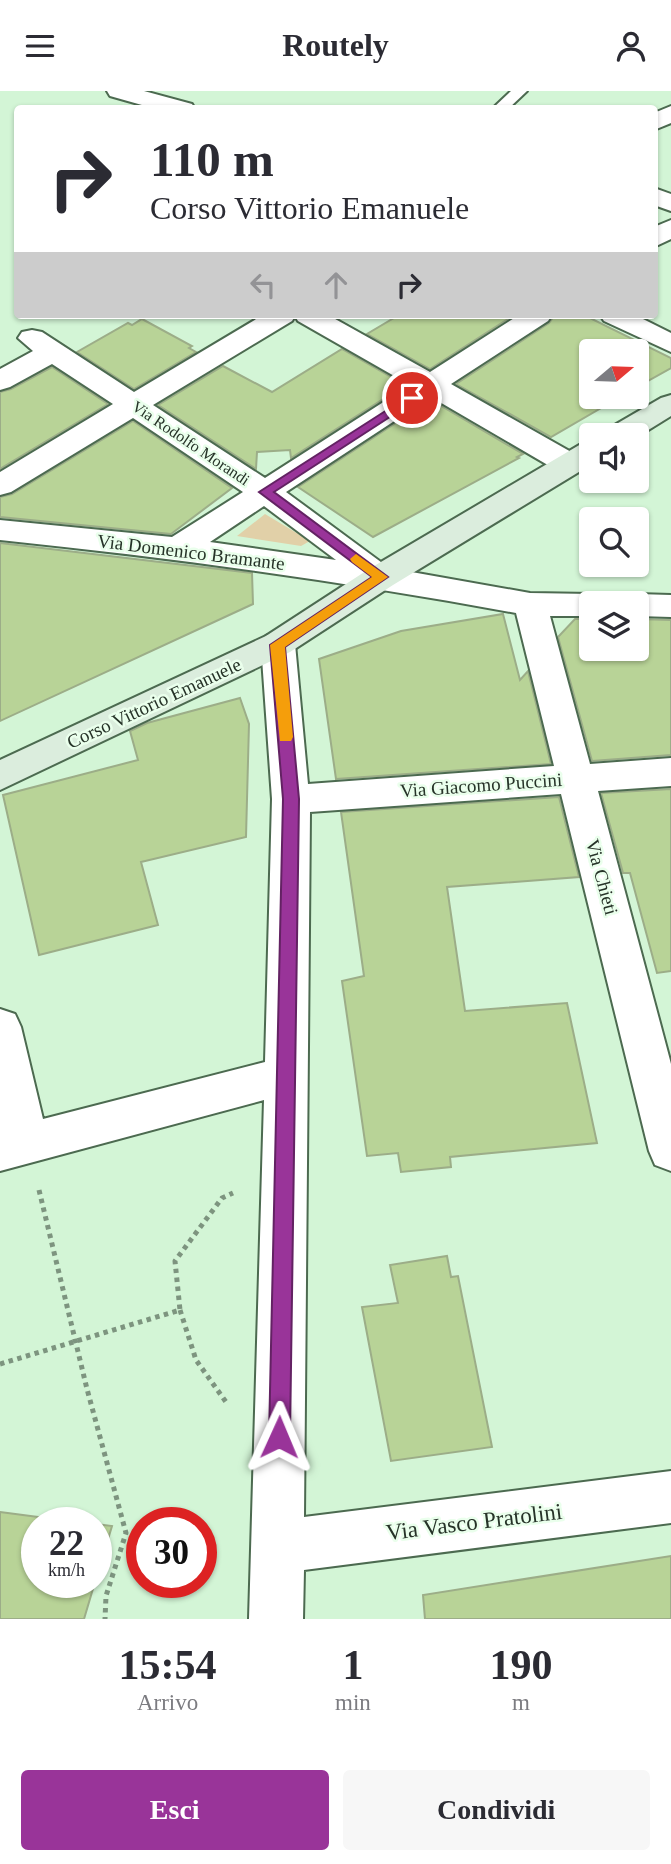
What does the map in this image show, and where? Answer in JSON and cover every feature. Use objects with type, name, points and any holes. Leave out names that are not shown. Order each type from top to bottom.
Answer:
[{"type":"main road","points":[[639,423],[671,404]]},
{"type":"main road","name":"Corso Vittorio Emanuele","points":[[0,776],[278,645],[381,577],[579,458]]},
{"type":"street","points":[[118,91],[169,105]]},
{"type":"street","points":[[658,91],[671,96]]},
{"type":"street","points":[[0,485],[275,319]]},
{"type":"street","points":[[315,319],[433,384],[579,457]]},
{"type":"street","points":[[178,548],[532,319]]},
{"type":"street","points":[[622,319],[671,344]]},
{"type":"street","name":"Via Rodolfo Morandi","points":[[0,381],[43,345],[265,492],[381,577]]},
{"type":"street","name":"Via Domenico Bramante","points":[[0,530],[178,548],[381,577],[530,604],[579,605]]},
{"type":"street","name":"Via Chieti","points":[[530,604],[671,1151]]},
{"type":"street","points":[[649,605],[671,606]]},
{"type":"street","points":[[276,1619],[291,799],[278,645]]},
{"type":"street","name":"Via Giacomo Puccini","points":[[291,799],[671,772]]},
{"type":"street","points":[[0,1027],[13,1147],[286,1075]]},
{"type":"street","name":"Via Vasco Pratolini","points":[[277,1548],[671,1497]]},
{"type":"lane","points":[[504,105],[520,91]]},
{"type":"path","points":[[13,1147],[76,1341],[126,1533],[106,1596],[105,1619]]},
{"type":"path","points":[[280,1409],[224,1401],[196,1360],[180,1310],[175,1261],[222,1198],[284,1168]]},
{"type":"path","points":[[0,1364],[180,1310]]},
{"type":"shaded area","points":[[265,514],[310,541],[301,546],[237,536]]},
{"type":"building","points":[[142,319],[192,346],[189,348],[196,352],[134,389],[77,352],[128,323],[132,325]]},
{"type":"building","points":[[392,319],[508,319],[430,369],[367,334]]},
{"type":"building","points":[[552,319],[592,319],[633,339],[579,339],[579,409],[599,409],[551,437],[456,384]]},
{"type":"building","points":[[649,347],[671,358],[671,368],[649,380]]},
{"type":"building","points":[[342,349],[405,385],[291,458],[290,450],[257,452],[256,469],[158,405],[223,366],[272,392]]},
{"type":"building","points":[[52,367],[108,404],[0,469],[0,392]]},
{"type":"building","points":[[431,400],[523,454],[373,537],[298,487]]},
{"type":"building","points":[[133,421],[232,488],[171,534],[0,517],[0,497],[12,494]]},
{"type":"building","points":[[0,543],[252,573],[253,604],[0,721]]},
{"type":"building","points":[[503,614],[520,680],[528,671],[551,764],[336,779],[319,659],[401,631]]},
{"type":"building","points":[[575,619],[579,619],[579,661],[649,661],[649,619],[671,620],[671,755],[592,761],[558,637]]},
{"type":"building","points":[[240,698],[249,724],[246,837],[141,862],[158,925],[39,955],[3,795],[138,760],[130,731],[147,723]]},
{"type":"building","points":[[671,789],[671,971],[657,973],[630,873],[623,873],[601,793]]},
{"type":"building","points":[[559,797],[579,877],[447,887],[465,1011],[567,1003],[597,1143],[450,1157],[451,1167],[401,1172],[398,1153],[367,1156],[342,981],[364,976],[341,812]]},
{"type":"building","points":[[447,1256],[451,1277],[458,1276],[492,1447],[391,1461],[362,1307],[398,1303],[390,1265]]},
{"type":"building","points":[[0,1512],[21,1515],[21,1598],[90,1598],[84,1619],[0,1619]]},
{"type":"building","points":[[671,1556],[671,1619],[425,1619],[423,1595]]},
{"type":"slow traffic","points":[[286,737],[278,645],[381,577],[356,559]]},
{"type":"route","points":[[279,1437],[291,799],[278,645],[381,577],[265,492],[412,398]]}]
